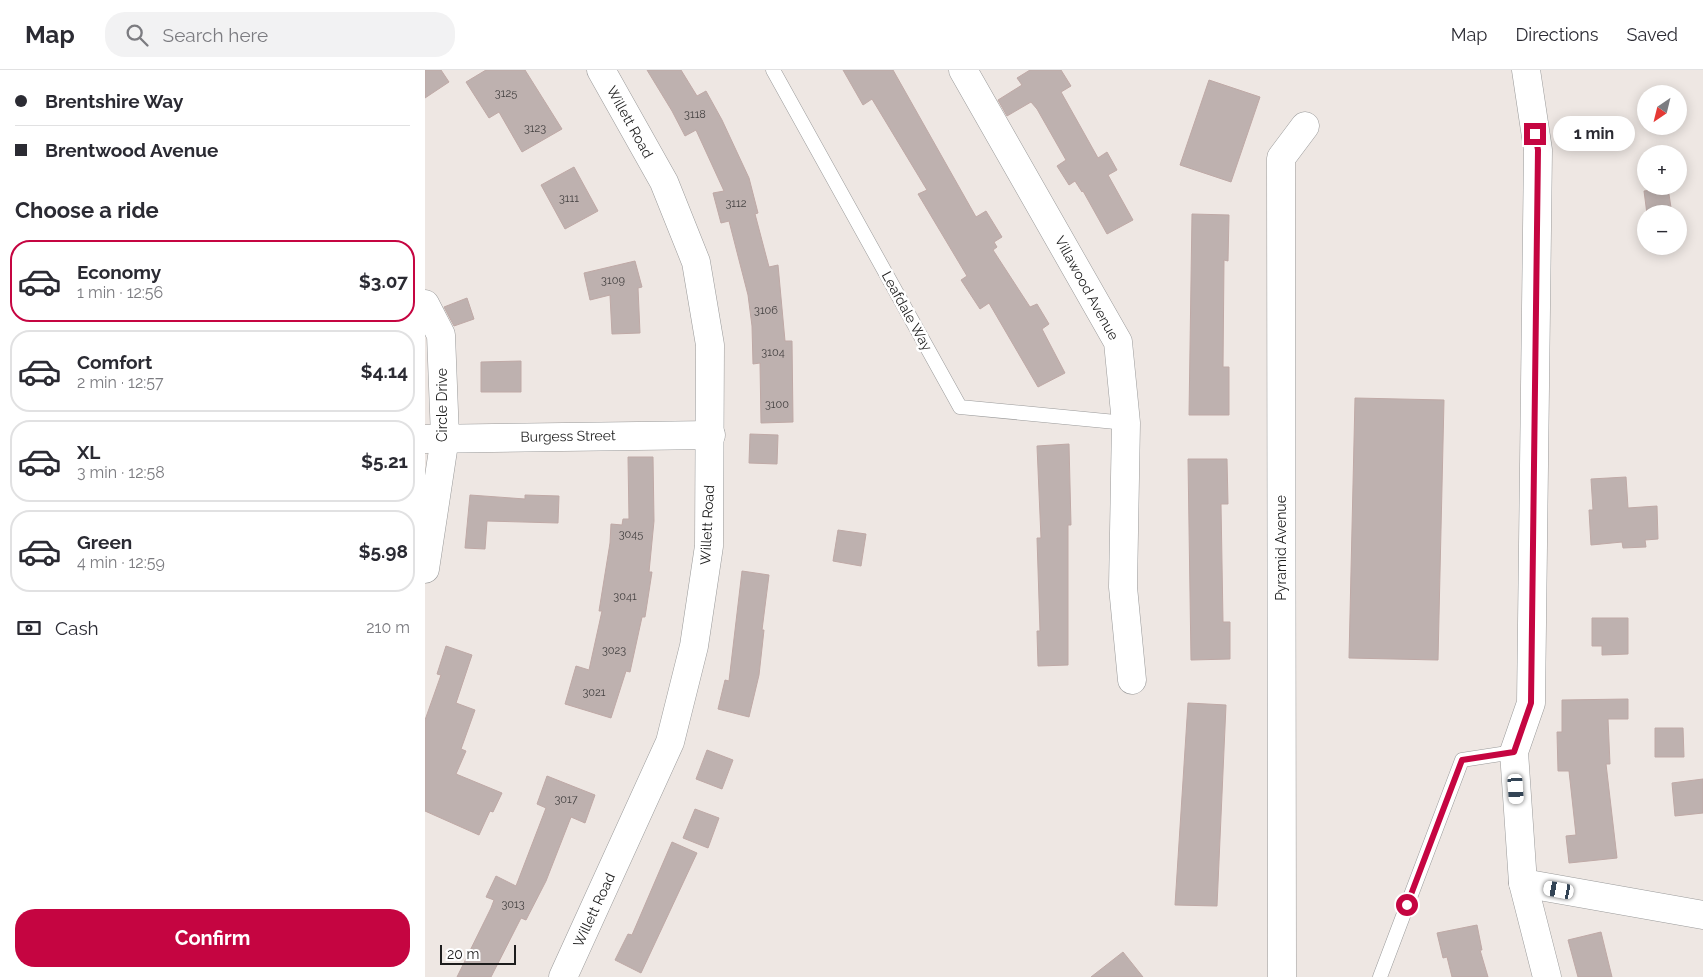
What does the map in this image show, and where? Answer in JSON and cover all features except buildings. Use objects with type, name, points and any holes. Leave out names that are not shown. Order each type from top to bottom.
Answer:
[{"type":"street","name":"Willett Road","points":[[563,977],[670,742],[694,646],[709,546],[710,345],[696,262],[664,182],[601,70]]},
{"type":"street","name":"Villawood Avenue","points":[[963,70],[1118,342],[1126,423],[1123,587],[1132,680]]},
{"type":"street","points":[[1526,70],[1538,150],[1531,703],[1514,752],[1523,883],[1547,977]]},
{"type":"street","name":"Pyramid Avenue","points":[[1281,977],[1281,158],[1305,126]]},
{"type":"street","name":"Circle Drive","points":[[425,304],[441,336],[425,569]]},
{"type":"street","name":"Burgess Street","points":[[435,438],[711,435]]},
{"type":"street","points":[[1523,883],[1703,916]]},
{"type":"lane","name":"Leafdale Way","points":[[773,70],[960,407],[1126,423]]},
{"type":"lane","points":[[1380,977],[1462,760],[1514,752]]},
{"type":"route","points":[[1407,905],[1462,760],[1514,752],[1531,703],[1538,150],[1535,134]]}]
